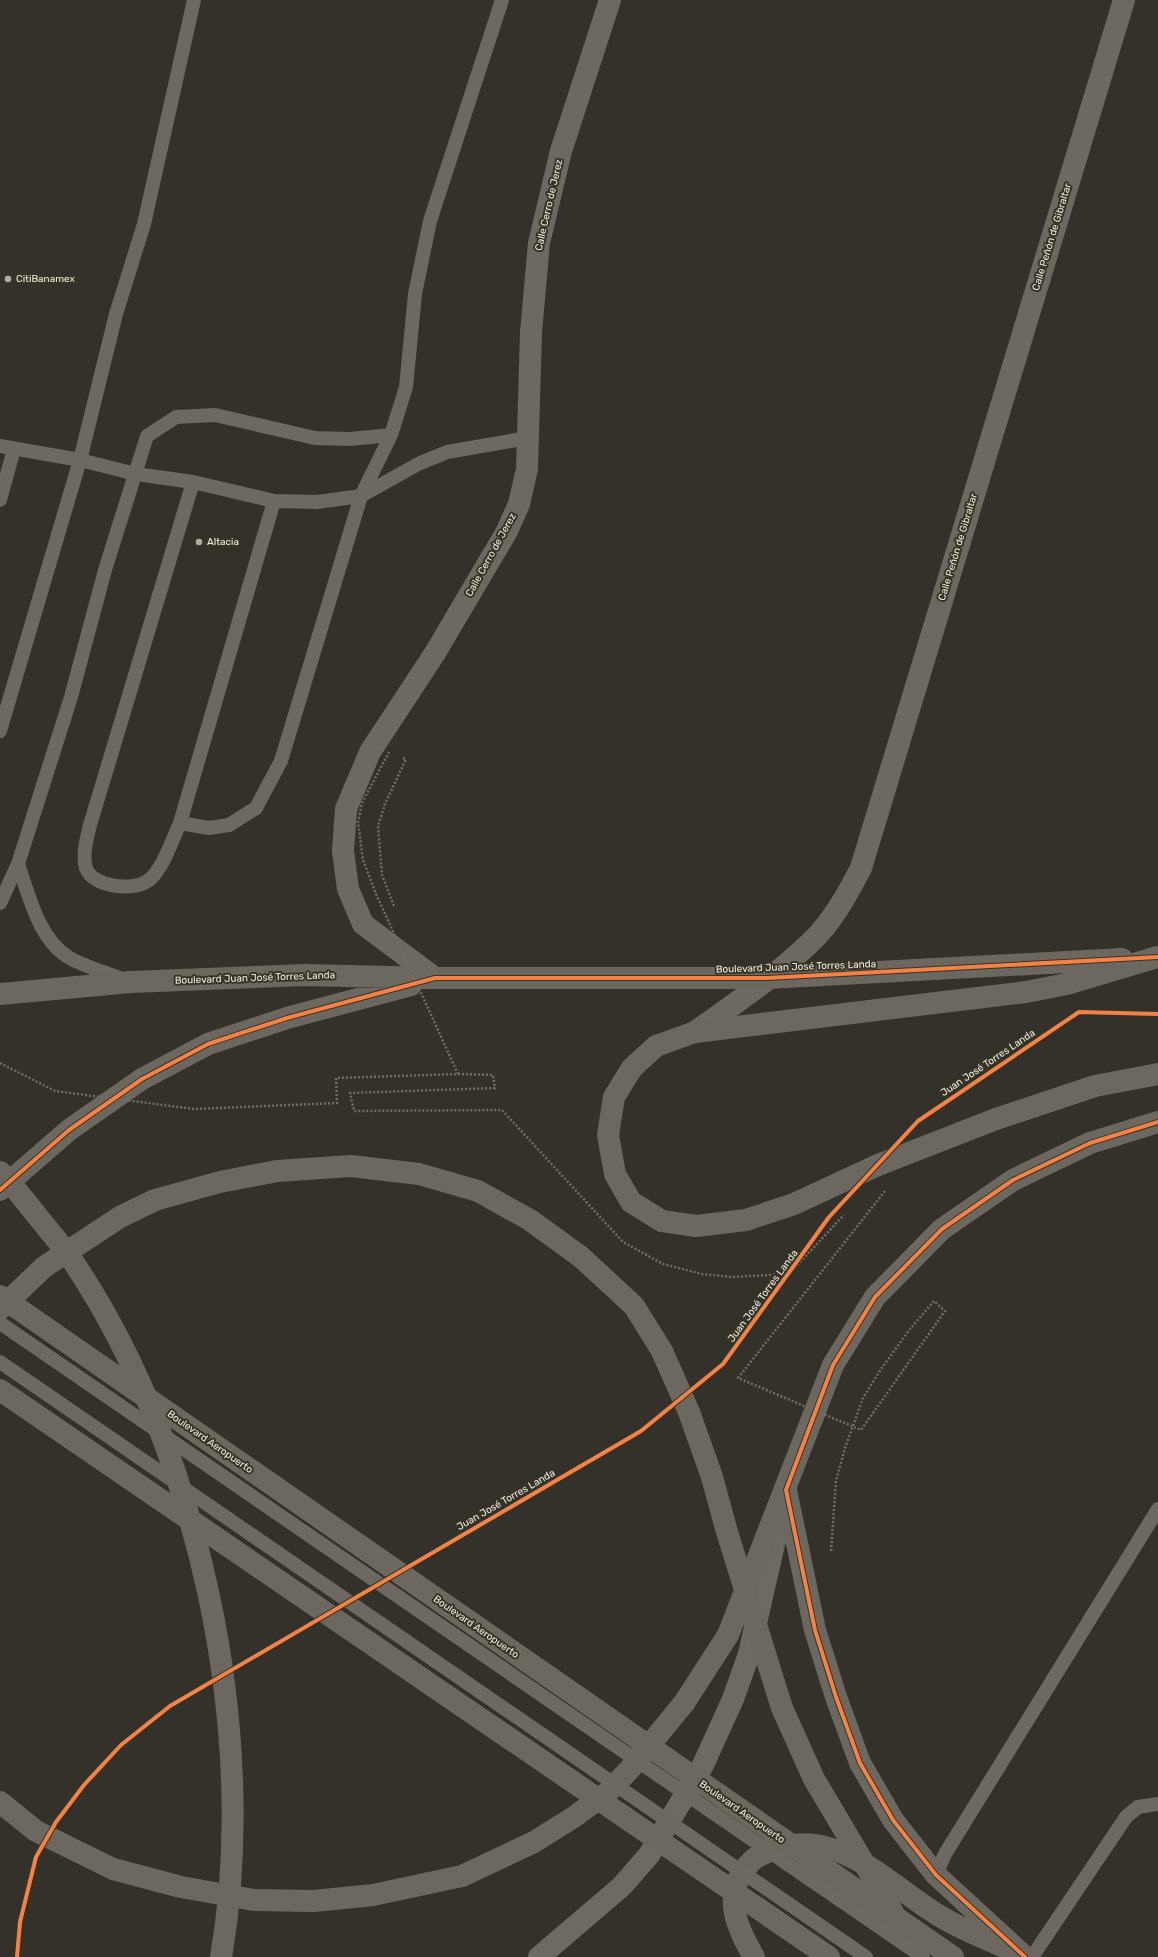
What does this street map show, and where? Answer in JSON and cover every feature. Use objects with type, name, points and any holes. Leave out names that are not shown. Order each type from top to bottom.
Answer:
[{"type":"main road","name":"Boulevard Juan José Torres Landa","points":[[0,994],[131,982],[304,975],[435,978],[767,978],[1157,957]]},
{"type":"main road","points":[[1157,957],[1067,984],[1026,992],[695,1032],[656,1046],[632,1068],[614,1097],[608,1135],[615,1174],[631,1202],[662,1221],[696,1226],[746,1220],[794,1204],[878,1164],[996,1119],[1095,1086],[1158,1074]]},
{"type":"main road","points":[[0,1190],[75,1125],[142,1079],[208,1044],[287,1018],[435,978]]},
{"type":"main road","points":[[0,1802],[36,1831],[114,1868],[181,1887],[254,1900],[314,1901],[372,1895],[462,1876],[534,1842],[574,1817],[608,1792],[629,1770],[684,1703],[728,1635],[786,1490],[833,1365],[875,1297],[942,1230],[1013,1180],[1090,1144],[1158,1122]]},
{"type":"main road","points":[[0,1309],[44,1267],[120,1217],[155,1200],[220,1182],[277,1171],[351,1166],[419,1174],[478,1191],[530,1220],[581,1257],[634,1306],[662,1351],[689,1412],[712,1477],[727,1532],[782,1708],[814,1779],[898,1921]]},
{"type":"main road","points":[[0,1172],[72,1259],[118,1335],[156,1420],[188,1509],[208,1591],[225,1686],[231,1764],[233,1858],[221,1957]]},
{"type":"main road","name":"Boulevard Aeropuerto","points":[[0,1296],[898,1921],[953,1957]]},
{"type":"main road","points":[[0,1390],[829,1957]]},
{"type":"main road","points":[[786,1490],[815,1630],[836,1697],[860,1763],[893,1820],[936,1875],[1025,1956]]},
{"type":"main road","points":[[754,1957],[739,1927],[733,1906],[736,1881],[753,1858],[780,1848],[800,1844],[826,1847],[853,1857],[939,1915],[973,1933],[1025,1956]]},
{"type":"street","name":"Calle Cerro de Jerez","points":[[435,978],[363,924],[348,890],[343,851],[346,809],[370,752],[435,653],[507,531],[519,504],[527,470],[531,332],[539,243],[561,152],[610,0]]},
{"type":"street","name":"Calle Peñón de Gibraltar","points":[[695,1032],[793,959],[818,934],[845,898],[861,868],[1124,0]]},
{"type":"street","points":[[539,1957],[622,1886],[649,1855],[703,1765],[733,1699],[749,1654],[786,1490]]},
{"type":"lane","points":[[0,731],[80,460],[116,314],[144,224],[194,0]]},
{"type":"lane","points":[[180,823],[209,828],[229,825],[256,808],[281,761],[361,496],[391,436],[406,387],[415,294],[430,221],[502,0]]},
{"type":"lane","points":[[0,902],[18,864],[71,697],[105,570],[147,436],[176,417],[215,416],[315,438],[350,439],[391,436]]},
{"type":"lane","points":[[0,446],[80,460],[136,474],[193,482],[274,501],[317,502],[361,496],[418,464],[447,452],[528,438]]},
{"type":"lane","points":[[0,500],[14,449]]},
{"type":"lane","points":[[193,482],[90,825],[85,848],[86,869],[100,882],[117,886],[135,887],[149,880],[161,864],[180,823],[274,501]]},
{"type":"lane","points":[[18,864],[32,905],[52,942],[68,957],[131,982]]},
{"type":"lane","points":[[0,1323],[923,1957]]},
{"type":"lane","points":[[0,1362],[866,1957]]},
{"type":"lane","points":[[936,1875],[950,1848],[1158,1509]]},
{"type":"lane","points":[[1025,1956],[1126,1817],[1138,1807],[1157,1802]]},
{"type":"path","points":[[395,754],[389,752],[362,803],[358,822],[363,860],[376,894],[458,1074]]},
{"type":"path","points":[[394,906],[382,875],[378,826],[385,804],[406,759],[400,757]]},
{"type":"path","points":[[0,1063],[55,1092],[194,1109],[337,1103],[336,1078],[458,1074],[494,1075],[495,1088],[350,1092],[354,1111],[502,1110],[622,1242],[663,1264],[702,1274],[732,1277],[789,1274],[847,1212]]},
{"type":"path","points":[[831,1556],[836,1481],[845,1448],[863,1398],[881,1369],[910,1329],[934,1301],[945,1311],[861,1430],[738,1378],[886,1191],[880,1187]]},
{"type":"cycle path","points":[[0,1190],[69,1130],[142,1079],[208,1044],[287,1018],[435,978],[767,978],[1158,957]]},
{"type":"cycle path","name":"Juan José Torres Landa","points":[[17,1957],[20,1922],[36,1857],[56,1822],[84,1785],[121,1745],[170,1706],[641,1431],[723,1364],[829,1217],[918,1121],[1079,1012],[1158,1014]]},
{"type":"cycle path","points":[[1025,1957],[936,1875],[893,1820],[860,1763],[836,1697],[815,1630],[786,1490],[833,1365],[875,1297],[942,1229],[1013,1180],[1090,1143],[1158,1122]]},
{"type":"place","name":"CitiBanamex","points":[[8,279]]},
{"type":"place","name":"Altacia","points":[[199,542]]}]
